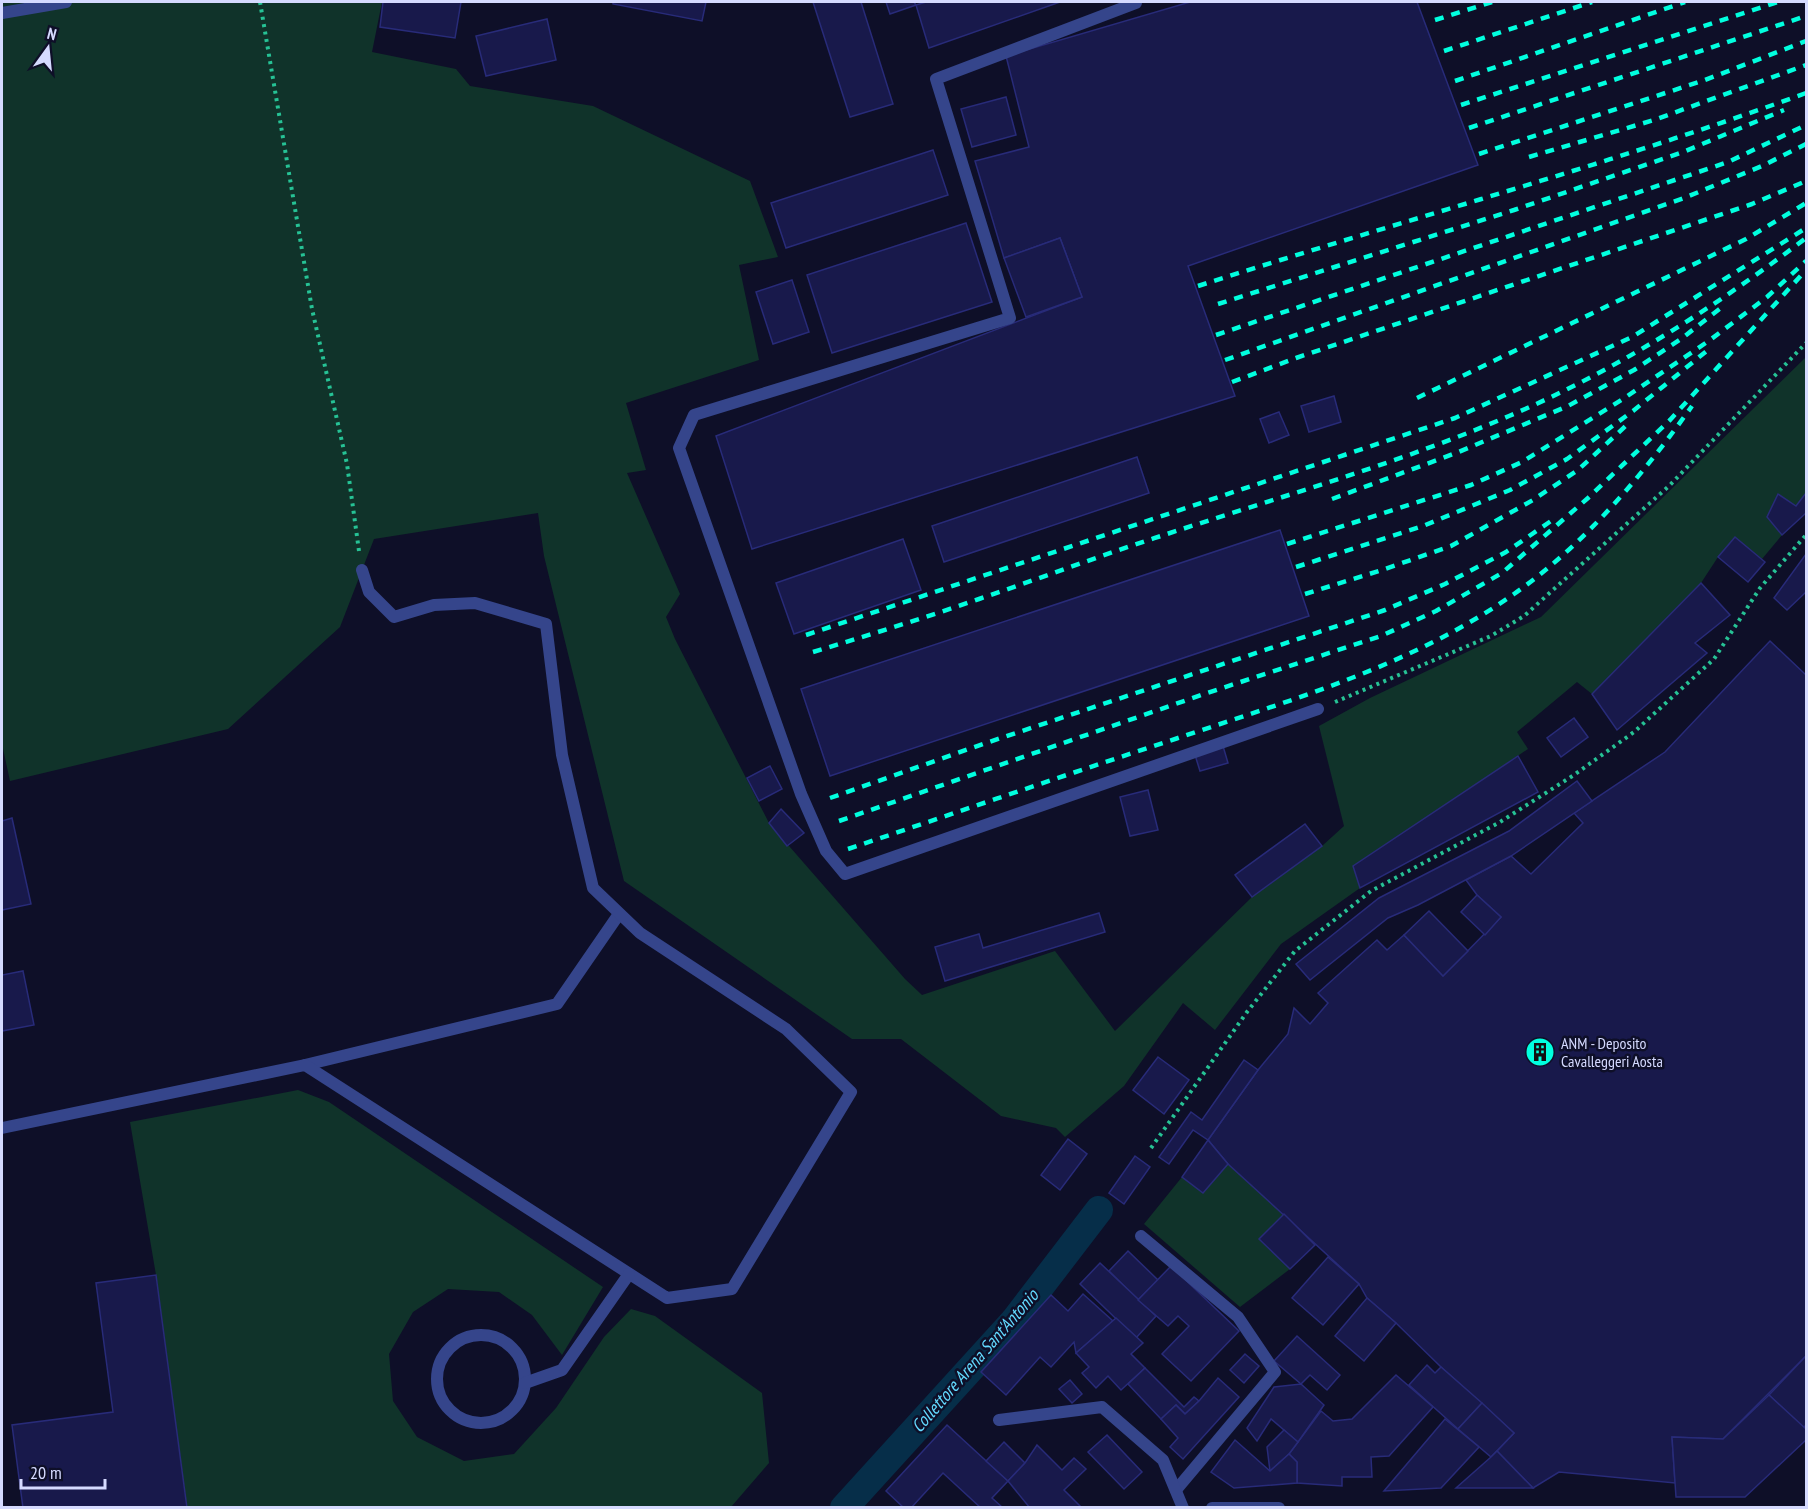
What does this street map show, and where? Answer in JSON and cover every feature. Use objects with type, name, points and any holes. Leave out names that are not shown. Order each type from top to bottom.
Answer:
[{"type":"street","points":[[2,13],[66,2]]},
{"type":"street","points":[[1137,2],[936,79],[1010,318],[694,415],[679,448],[801,794],[826,851],[845,874],[1318,710]]},
{"type":"street","points":[[305,1065],[667,1298],[732,1289],[851,1092],[786,1029],[640,933],[593,888],[562,755],[546,624],[475,603],[434,605],[394,617],[369,592],[362,570]]},
{"type":"street","points":[[2,1128],[305,1065],[557,1004],[619,914]]},
{"type":"street","points":[[1141,1236],[1238,1317],[1275,1372],[1176,1490]]},
{"type":"street","points":[[525,1383],[562,1370],[629,1274]]},
{"type":"street","points":[[482,1334],[497,1337],[509,1344],[519,1356],[525,1370],[525,1383],[521,1398],[512,1410],[499,1419],[485,1423],[469,1422],[447,1408],[439,1395],[436,1380],[440,1360],[448,1347],[467,1336],[482,1334]]},
{"type":"street","points":[[999,1420],[1102,1407],[1163,1460],[1183,1508]]},
{"type":"street","points":[[1212,1508],[1279,1508]]},
{"type":"path","points":[[260,2],[312,309],[347,464],[362,570]]},
{"type":"path","points":[[1318,710],[1491,636],[1524,616],[1670,485],[1806,343]]},
{"type":"path","points":[[1150,1148],[1247,1012],[1295,951],[1371,891],[1500,822],[1574,775],[1634,732],[1714,659],[1760,588],[1806,535]]},
{"type":"green space","points":[[2,2],[382,2],[372,52],[456,69],[470,86],[593,106],[750,181],[778,257],[739,265],[759,360],[626,403],[646,470],[627,473],[680,594],[666,617],[769,823],[905,979],[922,995],[1055,951],[1115,1031],[1252,897],[1322,846],[1344,826],[1319,726],[1370,698],[1541,617],[1806,357],[1806,493],[1796,506],[1778,495],[1767,517],[1782,535],[1762,559],[1735,537],[1701,583],[1592,694],[1577,682],[1517,732],[1528,749],[1354,866],[1360,888],[1281,944],[1215,1030],[1183,1003],[1124,1086],[1065,1137],[1056,1128],[1001,1116],[901,1039],[852,1039],[624,881],[544,556],[538,513],[374,539],[340,627],[228,729],[10,781],[2,744]]},
{"type":"green space","points":[[298,1090],[329,1102],[603,1287],[562,1355],[532,1315],[499,1292],[448,1289],[413,1312],[389,1354],[393,1401],[417,1437],[464,1461],[514,1454],[556,1408],[604,1337],[631,1309],[655,1316],[762,1393],[769,1463],[731,1507],[187,1507],[156,1275],[130,1122]]},
{"type":"green space","points":[[1228,1164],[1287,1217],[1260,1239],[1290,1269],[1240,1307],[1144,1224],[1182,1177]]},
{"type":"building","points":[[383,2],[461,2],[455,38],[380,27]]},
{"type":"building","points":[[613,2],[706,2],[702,21],[613,4]]},
{"type":"building","points":[[813,2],[861,2],[893,104],[850,117]]},
{"type":"building","points":[[886,2],[914,2],[916,5],[890,14]]},
{"type":"building","points":[[926,2],[1060,2],[929,48],[916,5]]},
{"type":"building","points":[[1190,2],[1417,2],[1478,165],[1188,266],[1235,396],[752,549],[716,436],[1082,297],[1060,238],[1004,258],[975,161],[1029,147],[1006,56]]},
{"type":"building","points":[[547,19],[556,60],[486,76],[476,36]]},
{"type":"building","points":[[1006,97],[1016,135],[972,147],[961,109]]},
{"type":"building","points":[[933,150],[948,195],[786,248],[771,203]]},
{"type":"building","points":[[966,223],[992,302],[832,353],[807,275]]},
{"type":"building","points":[[1060,238],[1082,297],[1026,317],[1004,258]]},
{"type":"building","points":[[792,280],[809,332],[773,344],[756,292]]},
{"type":"building","points":[[1334,396],[1341,422],[1309,432],[1301,406]]},
{"type":"building","points":[[1279,412],[1289,435],[1269,443],[1260,419]]},
{"type":"building","points":[[1137,457],[1149,493],[944,562],[932,526]]},
{"type":"building","points":[[1806,493],[1806,513],[1782,535],[1767,517],[1778,494],[1796,506]]},
{"type":"building","points":[[1280,530],[1309,616],[830,776],[801,689]]},
{"type":"building","points":[[1735,537],[1765,562],[1748,582],[1718,557]]},
{"type":"building","points":[[903,539],[921,590],[794,634],[776,583]]},
{"type":"building","points":[[1806,554],[1806,592],[1787,610],[1774,598]]},
{"type":"building","points":[[1701,583],[1730,615],[1695,643],[1707,653],[1617,730],[1592,694]]},
{"type":"building","name":"ANM - Deposito Cavalleggeri Aosta","points":[[1770,641],[1806,675],[1806,1356],[1723,1439],[1672,1437],[1675,1483],[1559,1472],[1533,1488],[1497,1451],[1514,1433],[1367,1298],[1359,1284],[1228,1164],[1208,1140],[1258,1070],[1288,1034],[1294,1008],[1310,1024],[1328,1003],[1318,993],[1377,940],[1387,950],[1404,935],[1443,976],[1501,917],[1477,895],[1466,880],[1511,856],[1531,874],[1583,823],[1574,813],[1665,752]]},
{"type":"building","points":[[1574,718],[1588,737],[1561,757],[1547,738]]},
{"type":"building","points":[[1223,746],[1228,763],[1200,771],[1195,755]]},
{"type":"building","points":[[1518,756],[1538,792],[1360,888],[1353,866]]},
{"type":"building","points":[[770,766],[782,789],[759,801],[747,778]]},
{"type":"building","points":[[1577,781],[1592,801],[1511,856],[1418,905],[1388,918],[1310,980],[1296,964],[1379,898],[1509,831]]},
{"type":"building","points":[[1148,790],[1158,830],[1130,836],[1120,797]]},
{"type":"building","points":[[781,809],[804,833],[787,846],[769,823]]},
{"type":"building","points":[[12,818],[31,904],[2,910],[2,821]]},
{"type":"building","points":[[1305,824],[1322,846],[1252,897],[1235,875]]},
{"type":"building","points":[[1477,895],[1501,917],[1485,935],[1461,912]]},
{"type":"building","points":[[1429,911],[1468,951],[1443,976],[1404,935]]},
{"type":"building","points":[[1099,913],[1105,932],[945,981],[935,947],[979,934],[983,948]]},
{"type":"building","points":[[23,971],[34,1025],[2,1031],[2,975]]},
{"type":"building","points":[[1158,1057],[1189,1080],[1164,1114],[1133,1090]]},
{"type":"building","points":[[1244,1060],[1258,1070],[1208,1140],[1193,1130],[1169,1164],[1159,1157],[1191,1112],[1202,1120]]},
{"type":"building","points":[[1068,1139],[1087,1154],[1060,1190],[1041,1175]]},
{"type":"building","points":[[1208,1140],[1228,1164],[1203,1193],[1182,1177]]},
{"type":"building","points":[[1135,1156],[1150,1167],[1124,1204],[1109,1193]]},
{"type":"building","points":[[1284,1214],[1315,1245],[1290,1269],[1259,1239]]},
{"type":"building","points":[[1128,1251],[1158,1280],[1138,1300],[1109,1271]]},
{"type":"building","points":[[1328,1257],[1359,1284],[1323,1325],[1292,1298]]},
{"type":"building","points":[[1100,1263],[1156,1316],[1136,1338],[1080,1284]]},
{"type":"building","points":[[1171,1266],[1239,1331],[1191,1381],[1162,1354],[1189,1326],[1178,1316],[1168,1326],[1138,1300]]},
{"type":"building","points":[[156,1275],[187,1508],[23,1508],[12,1425],[113,1412],[96,1283]]},
{"type":"building","points":[[1083,1294],[1113,1321],[1076,1353],[1074,1342],[1051,1367],[1040,1357],[1006,1395],[981,1372],[1051,1295],[1068,1311]]},
{"type":"building","points":[[1367,1298],[1396,1323],[1364,1361],[1335,1336]]},
{"type":"building","points":[[1116,1318],[1143,1343],[1131,1354],[1145,1368],[1121,1390],[1108,1376],[1096,1388],[1082,1373],[1089,1367],[1076,1353]]},
{"type":"building","points":[[1297,1336],[1340,1375],[1327,1390],[1310,1375],[1301,1384],[1274,1361]]},
{"type":"building","points":[[1245,1354],[1259,1366],[1244,1383],[1230,1370]]},
{"type":"building","points":[[1806,1356],[1806,1425],[1803,1428],[1769,1395]]},
{"type":"building","points":[[1427,1365],[1435,1373],[1441,1367],[1482,1403],[1458,1429],[1409,1385]]},
{"type":"building","points":[[1145,1368],[1184,1407],[1194,1397],[1199,1401],[1185,1414],[1176,1405],[1161,1419],[1128,1384]]},
{"type":"building","points":[[1396,1375],[1433,1407],[1389,1456],[1371,1457],[1372,1477],[1342,1477],[1342,1486],[1297,1483],[1297,1462],[1289,1454],[1321,1411],[1333,1421],[1352,1419]]},
{"type":"building","points":[[1218,1378],[1239,1397],[1183,1459],[1170,1447],[1178,1438],[1161,1419],[1176,1405],[1185,1414]]},
{"type":"building","points":[[1070,1380],[1082,1394],[1072,1403],[1059,1389]]},
{"type":"building","points":[[1301,1384],[1324,1405],[1298,1442],[1271,1419],[1257,1441],[1247,1428],[1274,1387]]},
{"type":"building","points":[[1769,1395],[1806,1429],[1806,1440],[1745,1497],[1676,1497],[1672,1437],[1723,1439]]},
{"type":"building","points":[[1482,1403],[1514,1433],[1491,1457],[1458,1429]]},
{"type":"building","points":[[1445,1419],[1479,1447],[1441,1488],[1384,1491]]},
{"type":"building","points":[[947,1425],[1008,1481],[992,1498],[1003,1508],[981,1508],[943,1473],[911,1508],[904,1508],[886,1491]]},
{"type":"building","points":[[1284,1430],[1298,1442],[1289,1454],[1270,1471],[1267,1447]]},
{"type":"building","points":[[1107,1435],[1142,1472],[1124,1489],[1088,1452]]},
{"type":"building","points":[[1235,1440],[1270,1471],[1289,1454],[1297,1462],[1297,1483],[1234,1488],[1211,1472]]},
{"type":"building","points":[[1004,1442],[1025,1463],[1008,1481],[986,1461]]},
{"type":"building","points":[[1037,1445],[1062,1470],[1074,1458],[1086,1469],[1064,1490],[1082,1508],[1030,1508],[1008,1481],[1025,1463]]},
{"type":"building","points":[[1497,1451],[1533,1488],[1456,1488],[1491,1457]]},
{"type":"waterway","name":"Collettore Arena Sant'Antonio","points":[[844,1508],[1014,1321],[1099,1210]]},
{"type":"railway","points":[[1435,20],[1492,2]]},
{"type":"railway","points":[[1444,51],[1592,2]]},
{"type":"railway","points":[[1455,81],[1685,2]]},
{"type":"railway","points":[[1461,105],[1778,2]]},
{"type":"railway","points":[[1469,128],[1806,16]]},
{"type":"railway","points":[[1479,154],[1705,80],[1806,41]]},
{"type":"railway","points":[[1529,157],[1654,120],[1806,65]]},
{"type":"railway","points":[[1198,286],[1655,145],[1806,93]]},
{"type":"railway","points":[[1218,304],[1514,210],[1683,152],[1784,110]]},
{"type":"railway","points":[[1216,335],[1728,162],[1806,125]]},
{"type":"railway","points":[[1225,360],[1684,198],[1762,166],[1806,144]]},
{"type":"railway","points":[[1232,382],[1296,358],[1752,204],[1806,181]]},
{"type":"railway","points":[[1417,398],[1746,239],[1806,203]]},
{"type":"railway","points":[[806,635],[1455,418],[1632,337],[1806,228]]},
{"type":"railway","points":[[813,652],[938,613],[1141,543],[1381,465],[1509,416],[1587,379],[1663,336],[1736,289],[1806,238]]},
{"type":"railway","points":[[1287,544],[1471,485],[1522,462],[1623,399],[1710,340],[1767,297],[1806,261]]},
{"type":"railway","points":[[839,821],[1207,693],[1381,636],[1436,611],[1502,573],[1588,498],[1670,420],[1806,270]]},
{"type":"railway","points":[[1332,499],[1456,453],[1568,406],[1634,370],[1681,339],[1722,307]]},
{"type":"railway","points":[[1296,567],[1423,526],[1510,490],[1567,459],[1633,411],[1709,349]]},
{"type":"railway","points":[[848,849],[1309,694],[1352,678],[1435,641],[1514,594],[1565,553],[1611,508],[1692,406]]},
{"type":"railway","points":[[1305,594],[1451,546],[1533,500],[1578,470],[1630,422]]},
{"type":"railway","points":[[830,798],[983,744],[1385,610],[1445,584],[1506,552],[1551,521]]},
{"type":"place","name":"ANM - Deposito Cavalleggeri Aosta","points":[[1540,1052]]}]
